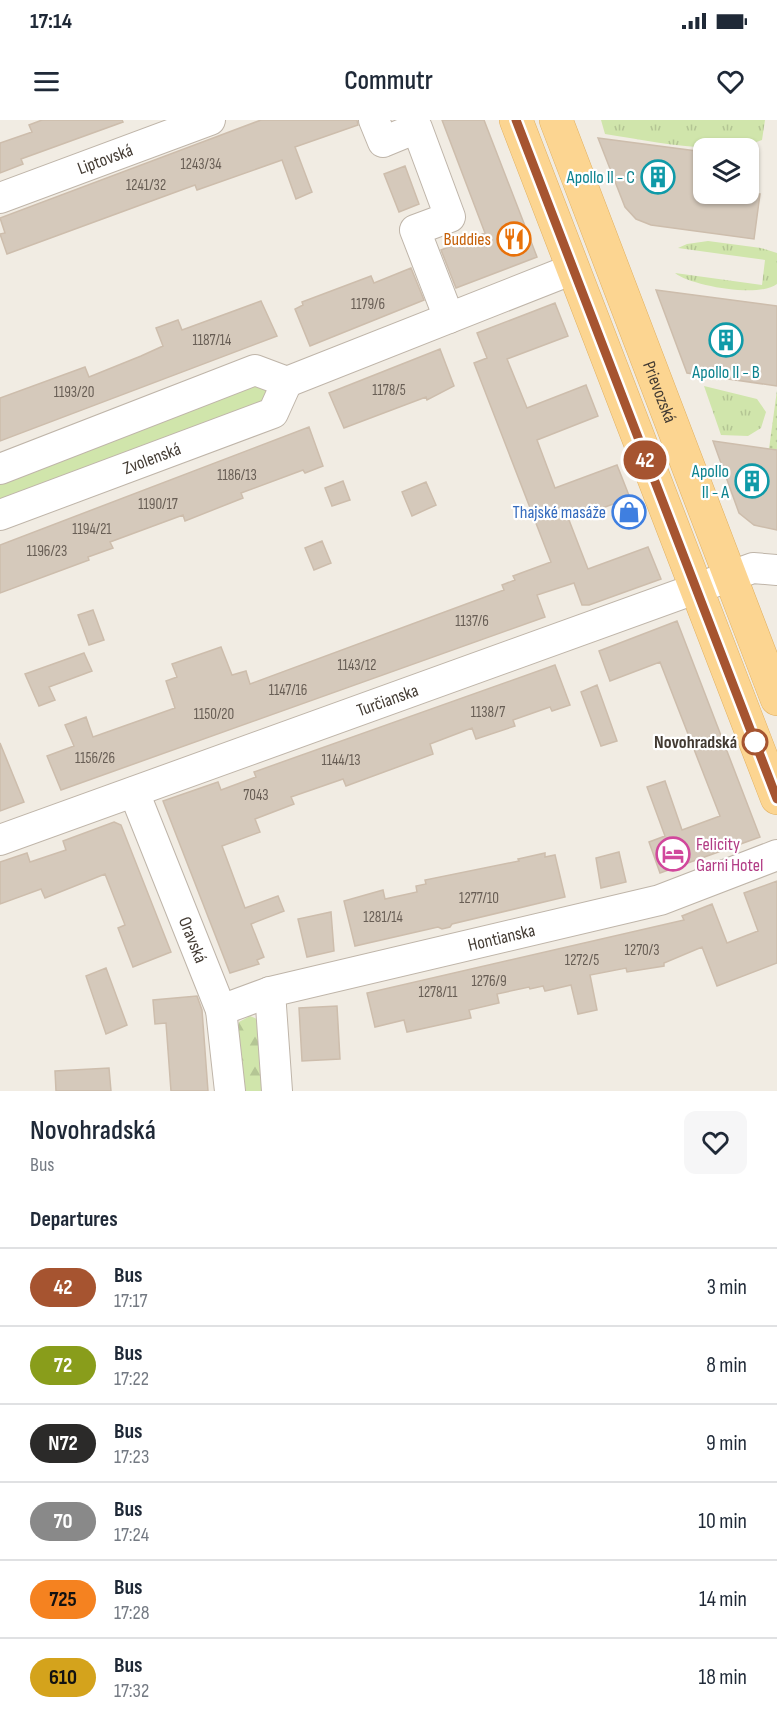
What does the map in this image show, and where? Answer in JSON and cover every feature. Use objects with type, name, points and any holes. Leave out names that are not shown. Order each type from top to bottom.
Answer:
[{"type":"main road","points":[[516,120],[695,591],[777,798]]},
{"type":"main road","name":"Prievozská","points":[[556,120],[777,699]]},
{"type":"street","name":"Liptovská","points":[[0,198],[210,120]]},
{"type":"street","points":[[374,120],[383,142],[417,128],[450,217],[415,230],[449,318]]},
{"type":"street","points":[[0,469],[255,370],[286,381],[573,269]]},
{"type":"street","name":"Zvolenská","points":[[0,515],[273,412],[286,381]]},
{"type":"street","name":"Turčianska","points":[[0,840],[695,591],[756,567],[777,570]]},
{"type":"street","name":"Oravská","points":[[134,792],[221,1010],[230,1091]]},
{"type":"street","name":"Hontianska","points":[[221,1010],[270,992],[660,900],[777,855]]},
{"type":"street","points":[[270,992],[277,1091]]},
{"type":"green space","points":[[601,120],[765,120],[762,140],[759,141],[759,138],[693,138],[693,146],[605,134]]},
{"type":"green space","points":[[708,241],[761,248],[777,253],[777,284],[756,290],[726,289],[695,282],[675,273],[762,285],[765,260],[678,248],[687,244]]},
{"type":"green space","points":[[251,381],[269,390],[269,401],[0,510],[0,476]]},
{"type":"green space","points":[[704,386],[757,399],[766,412],[761,428],[748,436],[721,435]]},
{"type":"green space","points":[[777,390],[777,450],[769,449]]},
{"type":"green space","points":[[250,1016],[262,1021],[272,1091],[240,1091],[236,1035],[239,1022]]},
{"type":"building","points":[[42,120],[122,120],[123,122],[21,159],[23,164],[0,173],[0,143],[32,132],[29,125]]},
{"type":"building","points":[[261,120],[357,120],[358,125],[295,147],[312,192],[296,199],[282,160],[197,190],[195,185],[7,254],[0,234],[5,233],[0,218]]},
{"type":"building","points":[[442,120],[484,120],[537,257],[456,288],[441,250],[485,233]]},
{"type":"building","name":"Apollo II - C","points":[[598,138],[693,151],[693,204],[759,204],[754,239],[651,225],[636,219],[625,207]]},
{"type":"building","points":[[405,166],[419,204],[399,212],[384,174]]},
{"type":"building","points":[[411,268],[424,300],[310,346],[295,309],[303,305],[302,302],[371,276],[374,283]]},
{"type":"building","name":"Apollo II - B","points":[[656,290],[777,306],[777,386],[687,373]]},
{"type":"building","points":[[261,301],[277,336],[0,441],[0,398],[85,367],[89,377],[163,346],[156,328],[178,320],[182,330]]},
{"type":"building","points":[[555,303],[568,336],[507,359],[527,408],[586,385],[598,416],[537,440],[555,488],[617,465],[630,498],[569,520],[579,546],[588,569],[648,547],[661,579],[589,605],[582,605],[574,583],[537,595],[545,617],[61,790],[47,756],[74,746],[65,725],[86,717],[93,737],[175,708],[166,681],[177,677],[172,664],[221,647],[232,675],[246,671],[250,684],[504,590],[502,585],[515,580],[513,576],[551,562],[474,363],[487,358],[477,333]]},
{"type":"building","points":[[440,349],[454,386],[427,400],[426,397],[344,428],[329,393]]},
{"type":"building","points":[[309,427],[323,466],[305,473],[303,470],[241,493],[243,498],[185,521],[183,515],[110,542],[113,548],[88,557],[89,560],[0,593],[0,545]]},
{"type":"building","name":"Apollo II - A","points":[[713,441],[777,450],[777,530],[754,525],[739,513]]},
{"type":"building","points":[[343,481],[350,500],[332,506],[325,488]]},
{"type":"building","points":[[426,482],[436,505],[412,516],[402,492]]},
{"type":"building","points":[[322,541],[331,563],[314,570],[305,548]]},
{"type":"building","points":[[93,610],[104,640],[89,645],[78,615]]},
{"type":"building","points":[[677,621],[760,837],[660,873],[649,842],[665,836],[647,787],[665,781],[682,830],[720,816],[660,662],[610,681],[599,651]]},
{"type":"building","points":[[84,653],[92,671],[49,687],[55,700],[39,706],[25,674]]},
{"type":"building","points":[[555,665],[570,705],[552,711],[550,707],[513,720],[515,726],[476,739],[472,728],[430,744],[433,754],[346,786],[343,779],[291,797],[294,804],[255,819],[260,832],[222,846],[245,908],[278,896],[284,911],[251,924],[264,957],[257,960],[259,964],[230,973],[163,801],[218,782],[221,790],[256,777],[254,772]]},
{"type":"building","points":[[597,685],[617,741],[601,746],[581,692]]},
{"type":"building","points":[[0,743],[24,802],[0,811]]},
{"type":"building","points":[[114,822],[121,825],[171,952],[133,967],[118,928],[125,925],[105,874],[45,898],[41,889],[0,904],[0,862],[27,853],[30,862],[66,850],[63,841]]},
{"type":"building","points":[[619,852],[626,882],[601,888],[596,858]]},
{"type":"building","points":[[545,853],[545,857],[555,855],[565,897],[452,924],[442,929],[438,927],[355,946],[344,901],[383,890],[385,899],[417,892],[416,886],[426,884],[425,880],[519,861],[518,859]]},
{"type":"building","points":[[777,881],[777,963],[717,986],[702,947],[664,963],[664,966],[627,972],[626,968],[590,975],[597,1010],[578,1014],[571,985],[545,991],[543,986],[530,989],[529,987],[497,994],[499,1003],[469,1010],[471,1018],[407,1032],[404,1020],[375,1027],[367,993],[684,920],[682,916],[712,904],[727,943],[758,931],[744,893]]},
{"type":"building","points":[[331,912],[334,951],[307,957],[298,919]]},
{"type":"building","points":[[106,968],[127,1025],[106,1034],[86,976]]},
{"type":"building","points":[[197,996],[202,1010],[208,1091],[171,1091],[166,1023],[155,1024],[153,1000]]},
{"type":"building","points":[[337,1006],[340,1059],[302,1061],[299,1008]]},
{"type":"building","points":[[109,1068],[111,1091],[56,1091],[55,1071]]},
{"type":"bus line","name":"42","points":[[516,120],[695,591],[777,799]]},
{"type":"place","name":"Apollo II - C","points":[[658,177]]},
{"type":"place","name":"Buddies","points":[[514,239]]},
{"type":"place","name":"Apollo II - B","points":[[726,340]]},
{"type":"place","name":"Apollo II - A","points":[[752,481]]},
{"type":"place","name":"Thajské masáže","points":[[629,512]]},
{"type":"place","name":"Novohradská","points":[[755,742]]},
{"type":"place","name":"Felicity Garni Hotel","points":[[673,854]]}]
